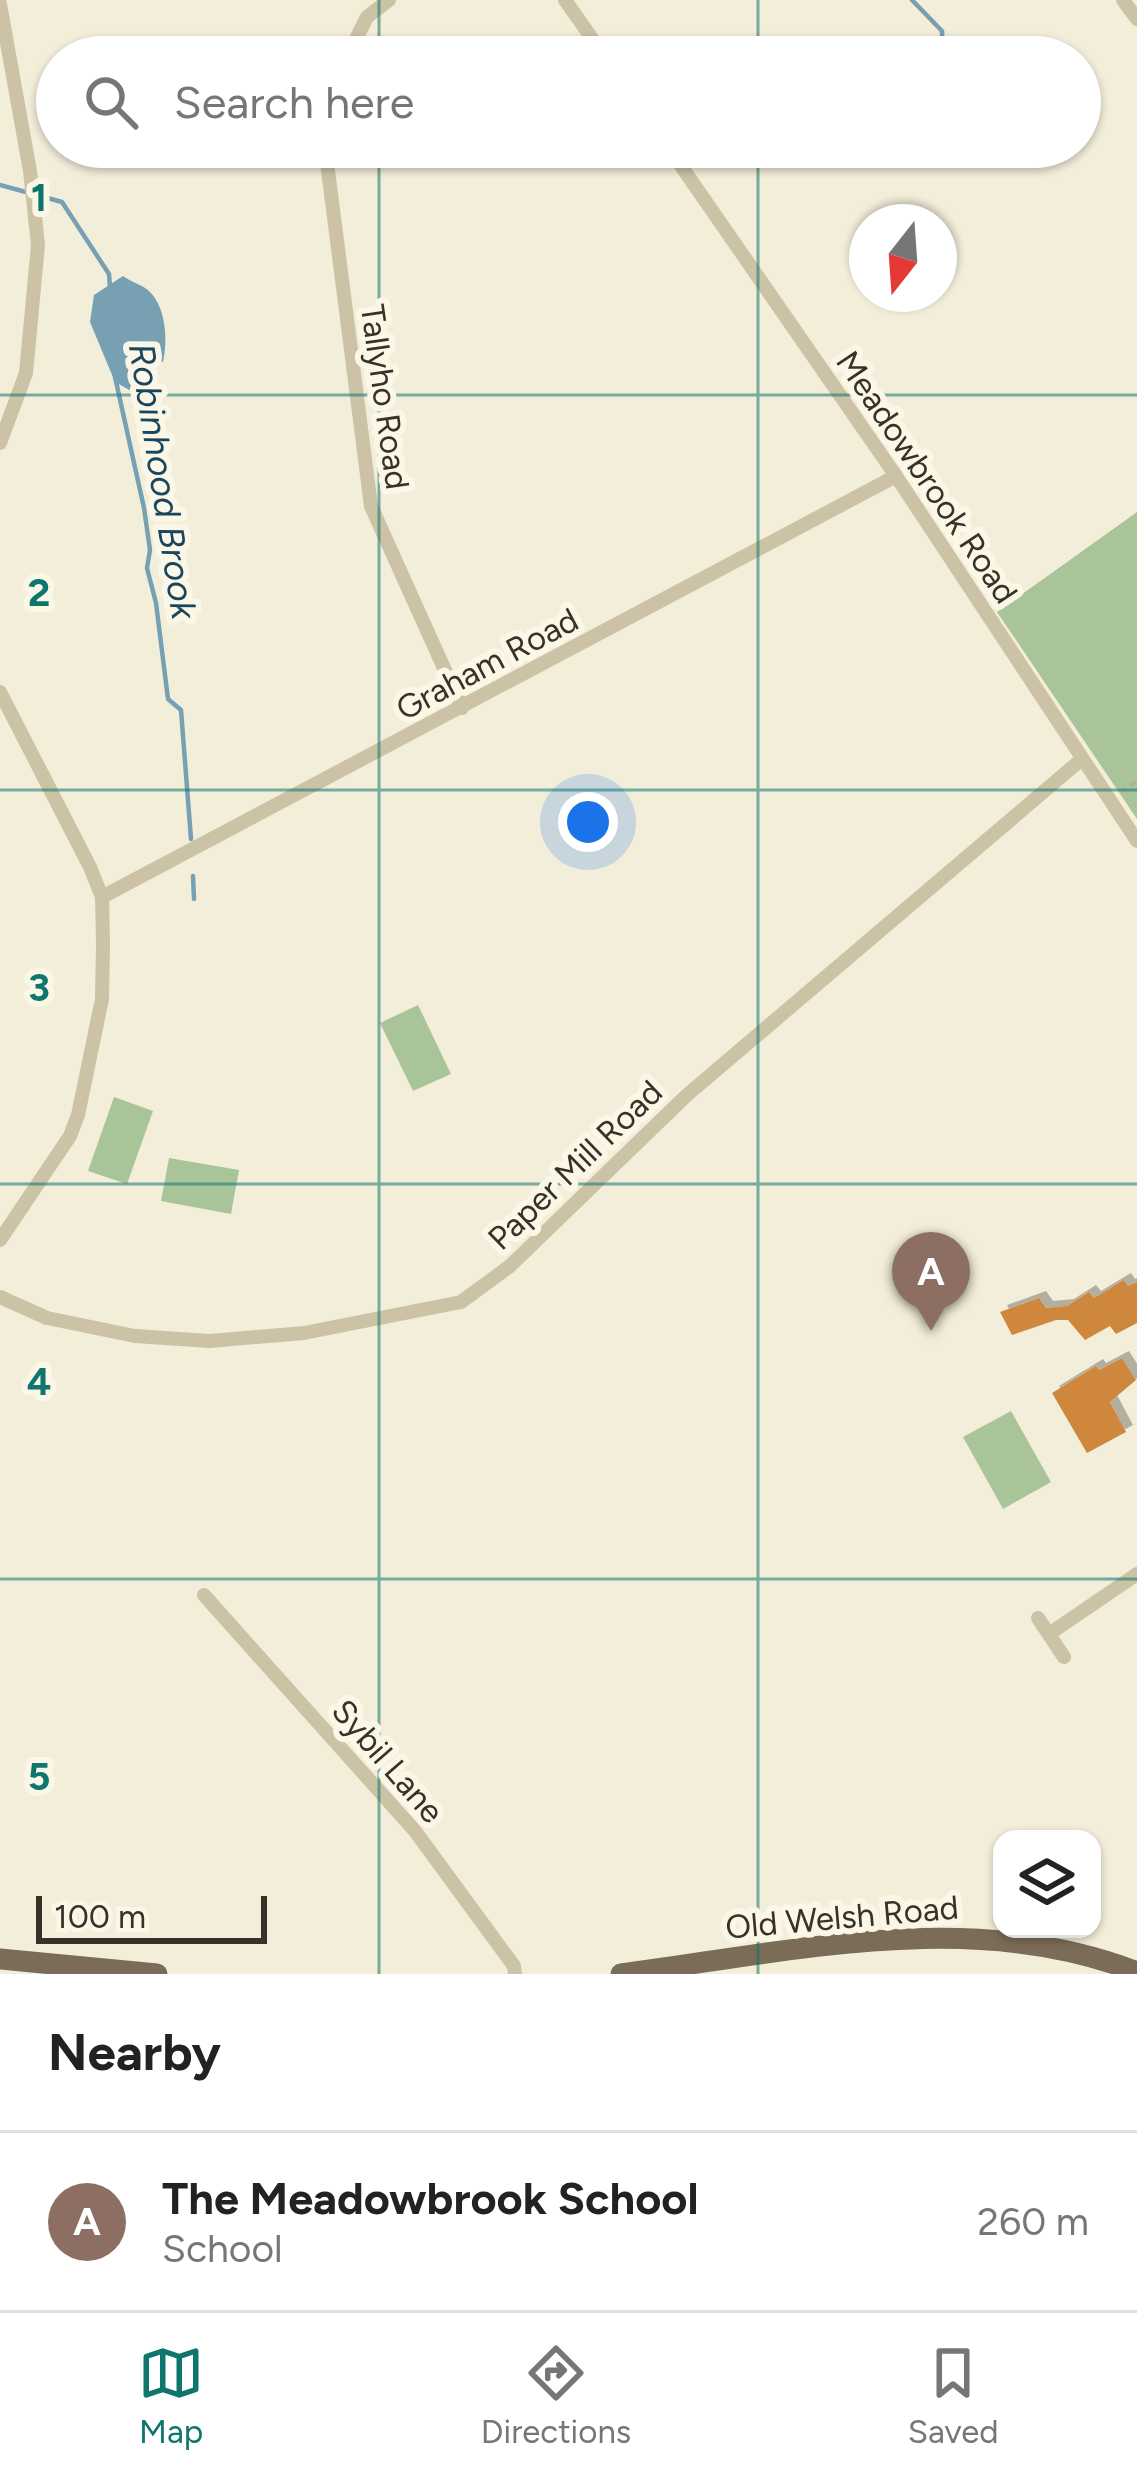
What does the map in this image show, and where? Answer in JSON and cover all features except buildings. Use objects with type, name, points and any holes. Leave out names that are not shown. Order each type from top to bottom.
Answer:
[{"type":"main road","name":"Old Welsh Road","points":[[621,1974],[896,1939],[962,1937],[1079,1953],[1137,1972]]},
{"type":"main road","points":[[0,1959],[157,1974]]},
{"type":"street","points":[[358,36],[367,17],[388,0]]},
{"type":"street","points":[[566,0],[591,36]]},
{"type":"street","points":[[1124,0],[1136,17]]},
{"type":"street","points":[[0,4],[30,171],[38,245],[26,373],[0,442]]},
{"type":"street","name":"Tallyho Road","points":[[328,168],[371,506],[462,708]]},
{"type":"street","name":"Meadowbrook Road","points":[[683,168],[896,476],[1137,841]]},
{"type":"street","name":"Graham Road","points":[[102,897],[896,476]]},
{"type":"street","points":[[0,692],[102,897],[103,999],[70,1136],[0,1240]]},
{"type":"street","name":"Paper Mill Road","points":[[0,1297],[47,1318],[136,1336],[210,1341],[304,1333],[461,1302],[510,1266],[687,1095],[1082,759]]},
{"type":"street","points":[[1049,1634],[1137,1574]]},
{"type":"street","name":"Sybil Lane","points":[[204,1594],[415,1831],[514,1966],[514,1974]]},
{"type":"street","points":[[1038,1618],[1064,1657]]},
{"type":"path","points":[[1110,800],[1137,781]]},
{"type":"green space","points":[[1137,512],[1137,819],[997,612]]},
{"type":"green space","points":[[418,1005],[451,1074],[413,1091],[380,1023]]},
{"type":"green space","points":[[114,1097],[153,1111],[127,1184],[88,1171]]},
{"type":"green space","points":[[169,1158],[239,1170],[231,1214],[161,1201]]},
{"type":"green space","points":[[1011,1411],[1051,1482],[1003,1509],[963,1437]]},
{"type":"water","points":[[123,276],[155,299],[165,335],[163,362],[152,359],[141,365],[136,374],[141,384],[133,392],[115,382],[90,322],[94,295]]},
{"type":"waterway","points":[[912,0],[942,36]]},
{"type":"waterway","name":"Robinhood Brook","points":[[0,185],[62,202],[109,274],[110,288]]},
{"type":"waterway","name":"Robinhood Brook","points":[[115,377],[144,508],[150,550],[147,568],[168,699],[181,710],[191,839]]},
{"type":"waterway","name":"Robinhood Brook","points":[[193,876],[194,899]]},
{"type":"place","name":"The Meadowbrook School","points":[[931,1331]]}]
